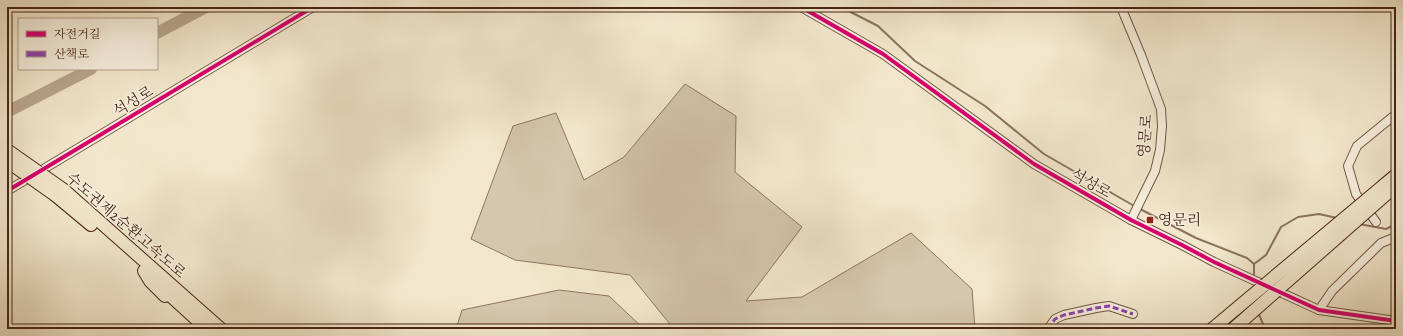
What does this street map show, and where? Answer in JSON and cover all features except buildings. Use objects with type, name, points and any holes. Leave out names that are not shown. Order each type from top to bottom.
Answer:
[{"type":"highway","name":"수도권제2순환고속도로","points":[[7,150],[221,329]]},
{"type":"highway","name":"수도권제2순환고속도로","points":[[7,161],[59,192],[208,329]]},
{"type":"highway","points":[[1233,329],[1390,188],[1396,175]]},
{"type":"highway","points":[[1212,329],[1390,188]]},
{"type":"highway","points":[[144,271],[150,281],[197,329]]},
{"type":"street","name":"석성로","points":[[7,190],[313,7]]},
{"type":"street","name":"석성로","points":[[801,7],[883,54],[1034,164],[1214,262],[1319,310],[1396,321]]},
{"type":"street","name":"영문로","points":[[1121,7],[1142,55],[1161,109],[1162,126],[1160,150],[1155,170],[1144,196],[1132,217]]},
{"type":"street","points":[[1376,222],[1356,194],[1348,166],[1357,146],[1396,114]]},
{"type":"street","points":[[1319,310],[1332,291],[1381,243],[1396,237]]},
{"type":"street","points":[[1048,329],[1055,319],[1064,315],[1096,308],[1109,306],[1132,314]]},
{"type":"shaded area","points":[[685,84],[736,116],[735,172],[802,227],[746,301],[802,297],[911,233],[972,289],[975,329],[674,329],[630,275],[515,260],[471,239],[513,126],[556,113],[584,180],[624,157]]},
{"type":"shaded area","points":[[559,290],[609,296],[644,329],[456,329],[462,310]]},
{"type":"waterway","points":[[158,32],[206,7]]},
{"type":"waterway","points":[[841,7],[878,26],[915,61],[985,106],[1044,154],[1136,207]]},
{"type":"waterway","points":[[7,112],[89,70]]},
{"type":"waterway","points":[[1140,209],[1196,238],[1247,258],[1254,264],[1254,278]]},
{"type":"waterway","points":[[1254,264],[1266,255],[1281,227],[1298,217],[1319,214],[1337,218]]},
{"type":"waterway","points":[[1359,224],[1386,229],[1396,224]]},
{"type":"waterway","points":[[1258,312],[1265,329]]},
{"type":"marked path","points":[[1048,329],[1055,319],[1064,315],[1096,308],[1109,306],[1133,314]]},
{"type":"cycle path","points":[[7,191],[313,7]]},
{"type":"cycle path","points":[[801,7],[883,54],[1034,164],[1131,220],[1214,262],[1319,310],[1396,321]]},
{"type":"place","name":"영문리","points":[[1150,220]]}]
